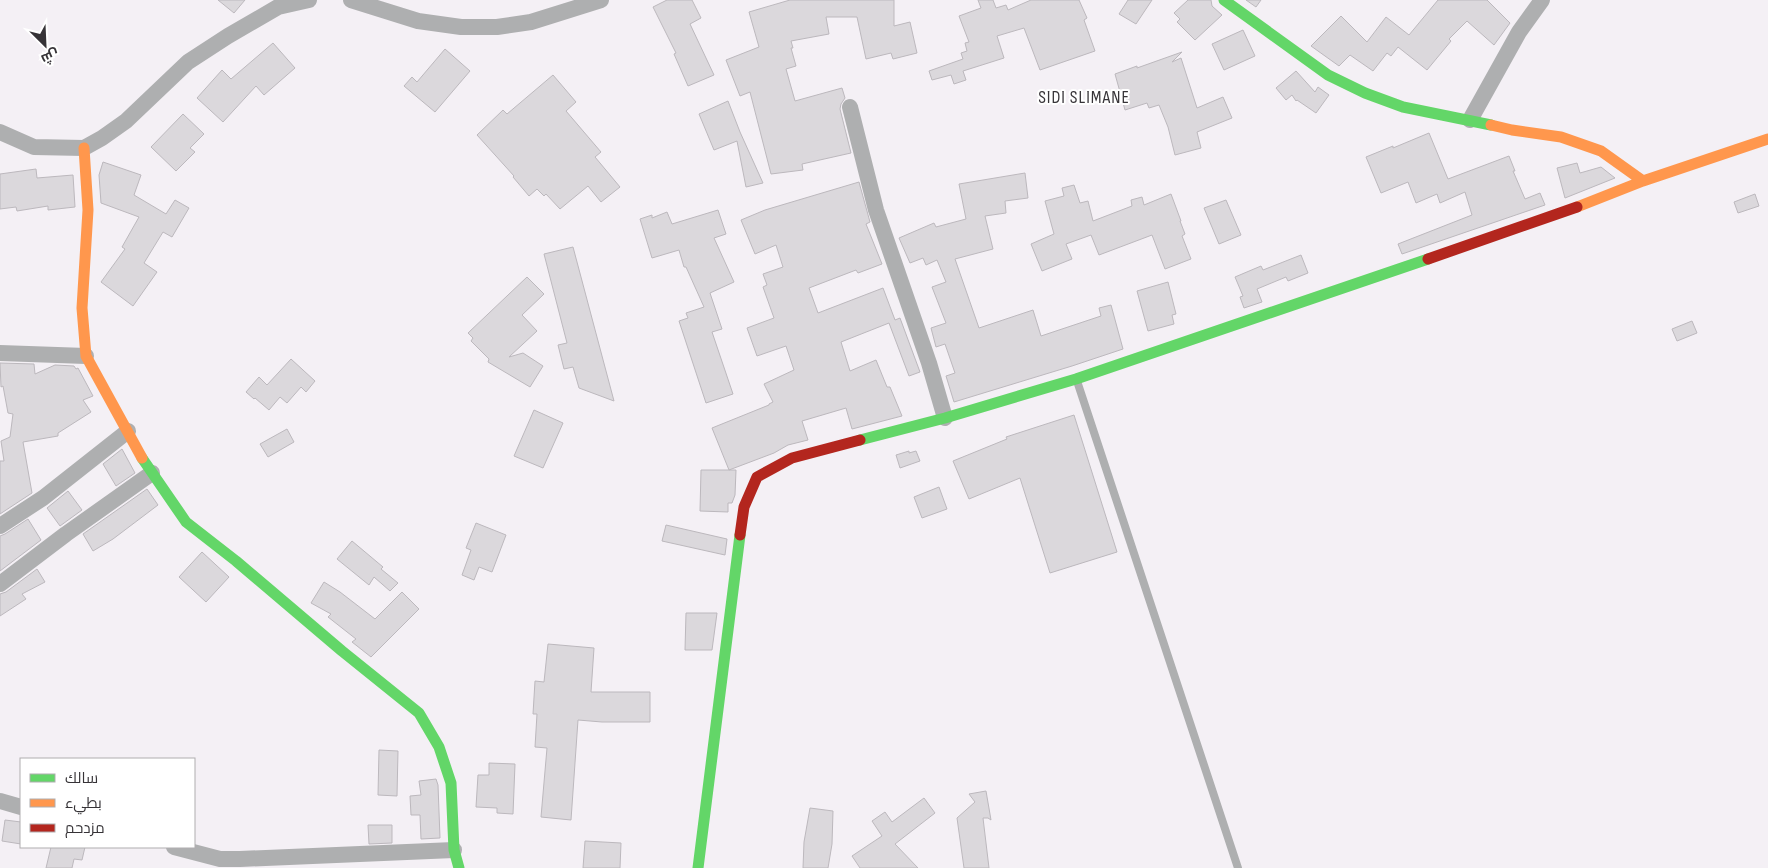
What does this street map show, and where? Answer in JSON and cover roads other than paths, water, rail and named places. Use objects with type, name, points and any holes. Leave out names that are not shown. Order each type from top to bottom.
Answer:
[{"type":"main road","points":[[1224,0],[1328,76],[1364,93],[1403,107],[1512,130],[1561,137],[1601,151],[1643,181]]},
{"type":"main road","points":[[698,868],[744,507],[757,477],[792,458],[945,418],[1076,379],[1551,217],[1643,181],[1768,139]]},
{"type":"main road","points":[[84,148],[88,210],[82,308],[86,356],[152,473],[186,522],[236,561],[342,651],[419,713],[439,747],[451,783],[454,850],[459,868]]},
{"type":"street","points":[[0,132],[34,147],[84,148],[126,121],[188,62],[278,7],[309,0]]},
{"type":"street","points":[[351,0],[418,21],[461,27],[498,28],[531,22],[601,0]]},
{"type":"street","points":[[1470,120],[1519,32],[1542,0]]},
{"type":"street","points":[[850,107],[876,210],[929,363],[945,418]]},
{"type":"street","points":[[0,353],[86,356]]},
{"type":"street","points":[[0,526],[43,498],[128,431]]},
{"type":"street","points":[[0,584],[152,473]]},
{"type":"street","points":[[0,801],[20,807]]},
{"type":"street","points":[[178,848],[220,859],[240,860],[454,850]]},
{"type":"lane","points":[[1076,379],[1238,868]]},
{"type":"district","name":"SIDI SLIMANE","points":[[1084,97]]}]
